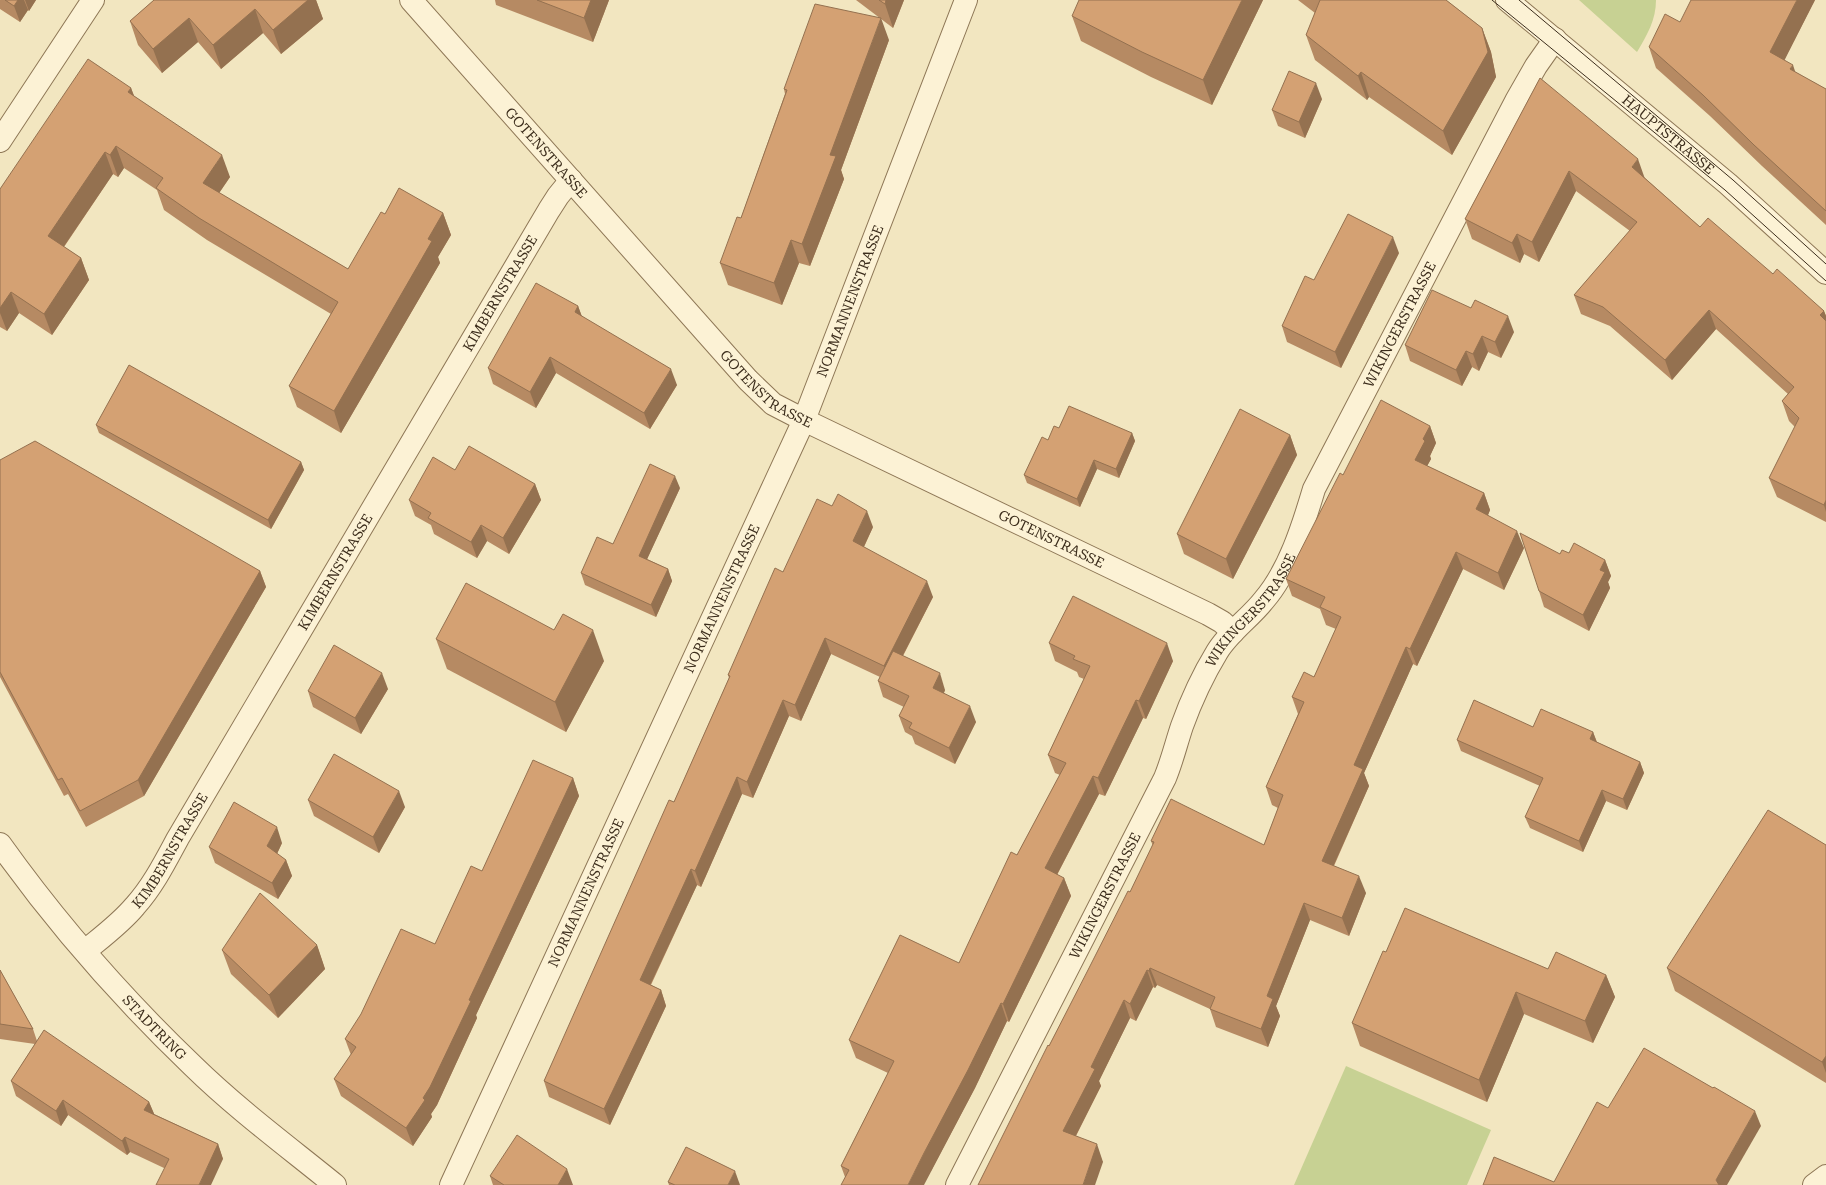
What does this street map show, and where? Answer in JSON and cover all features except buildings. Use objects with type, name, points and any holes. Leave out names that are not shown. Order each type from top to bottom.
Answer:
[{"type":"street","points":[[0,141],[93,0]]},
{"type":"street","name":"GOTENSTRASSE","points":[[411,0],[748,380],[773,404],[1208,614],[1222,622],[1233,632]]},
{"type":"street","name":"NORMANNENSTRASSE","points":[[451,1185],[804,420],[966,0]]},
{"type":"street","name":"HAUPTSTRASSE","points":[[1507,0],[1728,184],[1826,273]]},
{"type":"street","name":"WIKINGERSTRASSE","points":[[957,1185],[1165,778],[1172,762],[1181,728],[1192,700],[1217,652],[1275,585],[1302,530],[1314,489],[1516,101],[1536,66],[1555,39]]},
{"type":"street","name":"KIMBERNSTRASSE","points":[[85,951],[131,911],[152,885],[178,838],[549,210],[571,180]]},
{"type":"street","name":"STADTRING","points":[[0,844],[24,878],[85,951],[146,1019],[194,1067],[263,1127],[335,1185]]},
{"type":"street","points":[[1814,1185],[1826,1176]]},
{"type":"green space","points":[[1579,0],[1656,0],[1653,21],[1637,52]]},
{"type":"green space","points":[[1346,1066],[1491,1130],[1467,1185],[1294,1185]]},
{"type":"tram line","points":[[1492,0],[1725,190],[1826,281]]},
{"type":"tram line","points":[[1519,0],[1733,180],[1826,264]]}]
